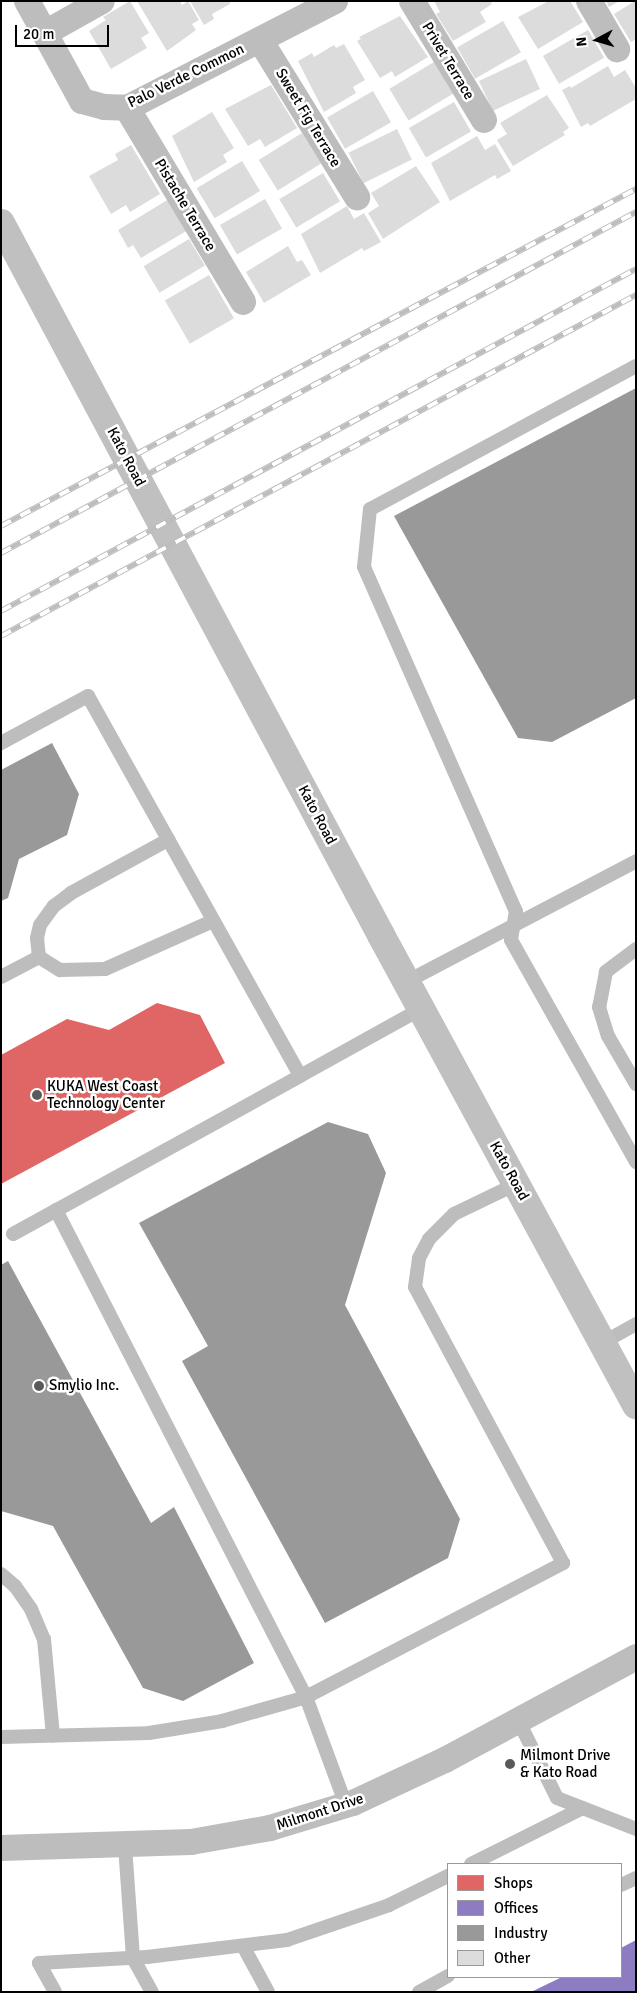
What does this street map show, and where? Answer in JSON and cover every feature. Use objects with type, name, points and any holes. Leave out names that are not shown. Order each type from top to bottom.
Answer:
[{"type":"street","name":"Palo Verde Common","points":[[27,1],[82,101],[104,108],[127,108],[335,1]]},
{"type":"street","points":[[45,34],[102,1]]},
{"type":"street","name":"Privet Terrace","points":[[412,1],[484,120]]},
{"type":"street","points":[[589,1],[617,49]]},
{"type":"street","name":"Sweet Fig Terrace","points":[[260,40],[357,197]]},
{"type":"street","name":"Pistache Terrace","points":[[127,108],[243,302]]},
{"type":"street","name":"Kato Road","points":[[1,223],[406,982],[636,1405]]},
{"type":"street","name":"Milmont Drive","points":[[1,1848],[125,1846],[191,1842],[270,1828],[346,1805],[445,1760],[636,1657]]},
{"type":"lane","points":[[636,366],[370,509],[364,567],[516,911],[511,940],[636,1162]]},
{"type":"lane","points":[[1,743],[88,696],[300,1076]]},
{"type":"lane","points":[[39,958],[37,938],[40,924],[54,906],[71,893],[168,840]]},
{"type":"lane","points":[[406,982],[636,861]]},
{"type":"lane","points":[[39,958],[60,970],[76,972],[105,969],[213,920]]},
{"type":"lane","points":[[636,949],[606,972],[599,1007],[608,1036],[636,1084]]},
{"type":"lane","points":[[1,978],[39,958]]},
{"type":"lane","points":[[13,1234],[421,1009]]},
{"type":"lane","points":[[1,1737],[149,1734],[222,1721],[306,1697],[563,1563],[416,1287],[419,1258],[429,1239],[454,1214],[516,1184]]},
{"type":"lane","points":[[56,1210],[306,1697],[346,1805]]},
{"type":"lane","points":[[602,1343],[636,1324]]},
{"type":"lane","points":[[1,1574],[15,1586],[31,1609],[44,1639],[52,1736]]},
{"type":"lane","points":[[518,1720],[557,1798],[636,1829]]},
{"type":"lane","points":[[473,1863],[583,1808]]},
{"type":"lane","points":[[125,1846],[133,1958],[152,1992]]},
{"type":"lane","points":[[55,1992],[39,1963],[133,1958],[287,1940],[389,1906],[447,1877]]},
{"type":"lane","points":[[622,1885],[636,1878]]},
{"type":"lane","points":[[243,1946],[268,1992]]},
{"type":"lane","points":[[418,1992],[447,1977]]},
{"type":"building: Shops","points":[[157,1003],[200,1015],[225,1063],[1,1184],[1,1055],[67,1019],[109,1030]]},
{"type":"building: Offices","points":[[636,1940],[636,1992],[531,1992],[560,1978],[622,1978],[622,1947]]},
{"type":"building: Industry","points":[[636,388],[636,698],[552,742],[518,738],[394,516]]},
{"type":"building: Industry","points":[[52,743],[79,794],[67,835],[19,859],[8,898],[1,901],[1,770]]},
{"type":"building: Industry","points":[[328,1122],[368,1134],[386,1173],[345,1305],[460,1519],[448,1558],[325,1623],[182,1361],[208,1346],[139,1223]]},
{"type":"building: Industry","name":"Smylio Inc.","points":[[8,1261],[151,1523],[174,1507],[254,1663],[183,1701],[143,1688],[53,1526],[1,1511],[1,1265]]},
{"type":"building: Other","points":[[130,1],[149,33],[141,38],[147,48],[111,69],[89,31],[106,20],[103,17]]},
{"type":"building: Other","points":[[137,1],[180,1],[182,5],[188,1],[199,20],[192,24],[196,30],[167,51]]},
{"type":"building: Other","points":[[190,1],[229,1],[230,4],[212,14],[214,19],[204,25]]},
{"type":"building: Other","points":[[434,1],[490,1],[492,4],[480,12],[486,22],[453,41],[436,14],[440,12]]},
{"type":"building: Other","points":[[549,1],[570,1],[583,22],[538,49],[518,17]]},
{"type":"building: Other","points":[[606,1],[620,1],[609,7]]},
{"type":"building: Other","points":[[635,1],[636,39],[631,42],[614,14]]},
{"type":"building: Other","points":[[400,16],[428,57],[395,77],[392,71],[380,78],[357,41],[361,39],[359,37]]},
{"type":"building: Other","points":[[503,21],[521,52],[475,79],[457,48]]},
{"type":"building: Other","points":[[588,30],[604,58],[559,84],[543,56]]},
{"type":"building: Other","points":[[344,44],[365,80],[353,87],[356,93],[324,112],[298,61],[312,53],[314,57],[334,45],[336,48]]},
{"type":"building: Other","points":[[526,59],[540,89],[493,111],[479,81]]},
{"type":"building: Other","points":[[434,62],[453,94],[408,120],[389,89]]},
{"type":"building: Other","points":[[608,66],[614,77],[625,70],[636,88],[636,99],[590,126],[588,123],[581,127],[562,90],[570,86],[571,88]]},
{"type":"building: Other","points":[[271,85],[297,128],[265,147],[260,139],[248,146],[225,109]]},
{"type":"building: Other","points":[[373,91],[391,122],[345,149],[327,118]]},
{"type":"building: Other","points":[[547,95],[569,128],[563,132],[565,135],[513,166],[497,140],[507,134],[500,123]]},
{"type":"building: Other","points":[[454,102],[471,131],[426,157],[409,128]]},
{"type":"building: Other","points":[[212,112],[234,148],[223,155],[227,162],[194,182],[172,136]]},
{"type":"building: Other","points":[[397,129],[412,160],[363,183],[348,153]]},
{"type":"building: Other","points":[[302,133],[321,164],[278,191],[259,160]]},
{"type":"building: Other","points":[[477,136],[485,150],[495,144],[511,171],[497,179],[495,175],[450,201],[431,163]]},
{"type":"building: Other","points":[[131,145],[160,194],[130,212],[126,205],[111,214],[89,176],[118,160],[115,154]]},
{"type":"building: Other","points":[[242,161],[260,191],[215,218],[197,188]]},
{"type":"building: Other","points":[[416,166],[440,202],[383,239],[368,213],[379,206],[371,193]]},
{"type":"building: Other","points":[[323,173],[340,201],[296,228],[279,199]]},
{"type":"building: Other","points":[[169,199],[188,230],[141,258],[133,245],[128,248],[118,230]]},
{"type":"building: Other","points":[[265,199],[282,228],[237,254],[220,225]]},
{"type":"building: Other","points":[[347,206],[354,219],[364,213],[381,242],[364,251],[362,248],[320,273],[301,234]]},
{"type":"building: Other","points":[[189,239],[205,266],[160,293],[144,266]]},
{"type":"building: Other","points":[[288,246],[297,262],[302,260],[311,275],[264,303],[246,272]]},
{"type":"building: Other","points":[[209,275],[234,318],[190,344],[165,300]]},
{"type":"railway","points":[[1,526],[636,189]]},
{"type":"railway","points":[[1,553],[636,212]]},
{"type":"railway","points":[[1,611],[636,269]]},
{"type":"railway","points":[[1,636],[636,295]]},
{"type":"place","name":"KUKA West Coast Technology Center","points":[[37,1095]]},
{"type":"place","name":"Smylio Inc.","points":[[39,1386]]},
{"type":"place","name":"Milmont Drive & Kato Road","points":[[510,1764]]}]
